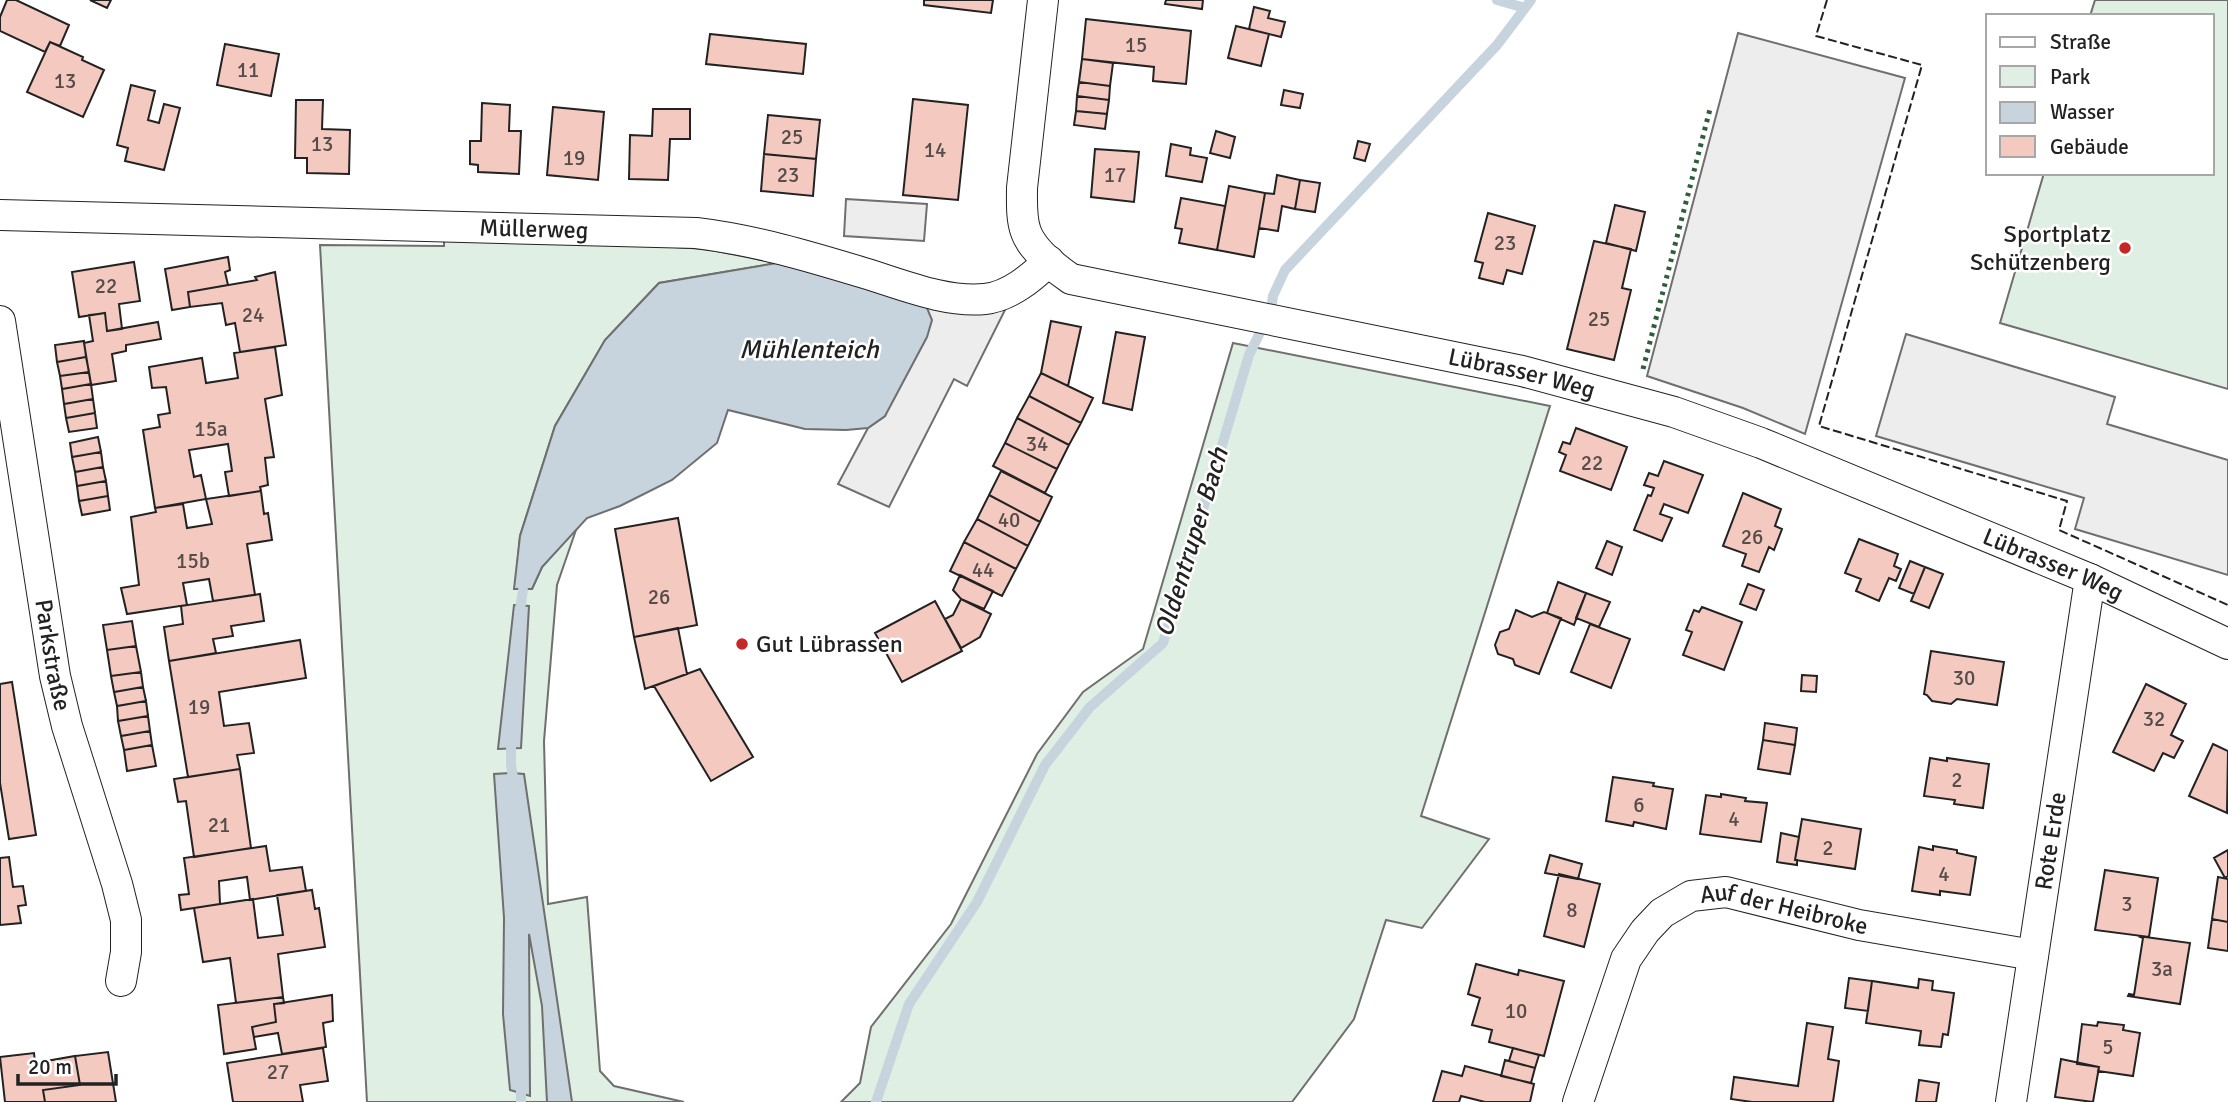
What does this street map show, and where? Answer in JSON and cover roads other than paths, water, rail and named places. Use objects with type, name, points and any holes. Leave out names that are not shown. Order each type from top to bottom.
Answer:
[{"type":"street","name":"Lübrasser Weg","points":[[1043,0],[1022,188],[1023,211],[1026,233],[1049,261],[1071,279],[1522,371],[1674,412],[1760,443],[2090,579],[2228,644]]},
{"type":"street","name":"Müllerweg","points":[[0,215],[696,233],[788,250],[939,294],[967,299],[1001,296],[1034,275],[1049,261]]},
{"type":"street","name":"Parkstraße","points":[[0,321],[55,676],[67,726],[126,920],[126,952],[121,981]]},
{"type":"street","name":"Rote Erde","points":[[2011,1102],[2090,579]]},
{"type":"street","name":"Auf der Heibroke","points":[[1578,1102],[1626,959],[1645,931],[1662,913],[1691,896],[1726,891],[1859,925],[2033,955]]},
{"type":"water","name":"Mühlenteich","points":[[777,263],[925,303],[932,320],[927,337],[885,416],[868,428],[805,429],[728,410],[717,443],[672,480],[620,506],[587,518],[542,567],[532,589],[514,589],[520,536],[555,426],[605,340],[659,283]]},
{"type":"water","points":[[514,605],[529,606],[521,748],[498,749]]},
{"type":"water","points":[[494,774],[524,774],[572,1102],[547,1102],[542,1006],[529,934],[530,1096],[510,1090],[503,1014],[504,918]]},
{"type":"waterway","points":[[1497,0],[1525,8]]},
{"type":"waterway","name":"Oldentruper Bach","points":[[876,1102],[909,1004],[977,902],[1045,765],[1090,707],[1163,643],[1249,355],[1271,310],[1273,296],[1285,270],[1497,45],[1531,0]]},
{"type":"waterway","points":[[519,616],[523,590]]},
{"type":"waterway","points":[[511,739],[514,786]]},
{"type":"waterway","points":[[521,1083],[521,1102]]},
{"type":"place","name":"Sportplatz Schützenberg","points":[[2125,248]]},
{"type":"place","name":"Gut Lübrassen","points":[[742,644]]}]
